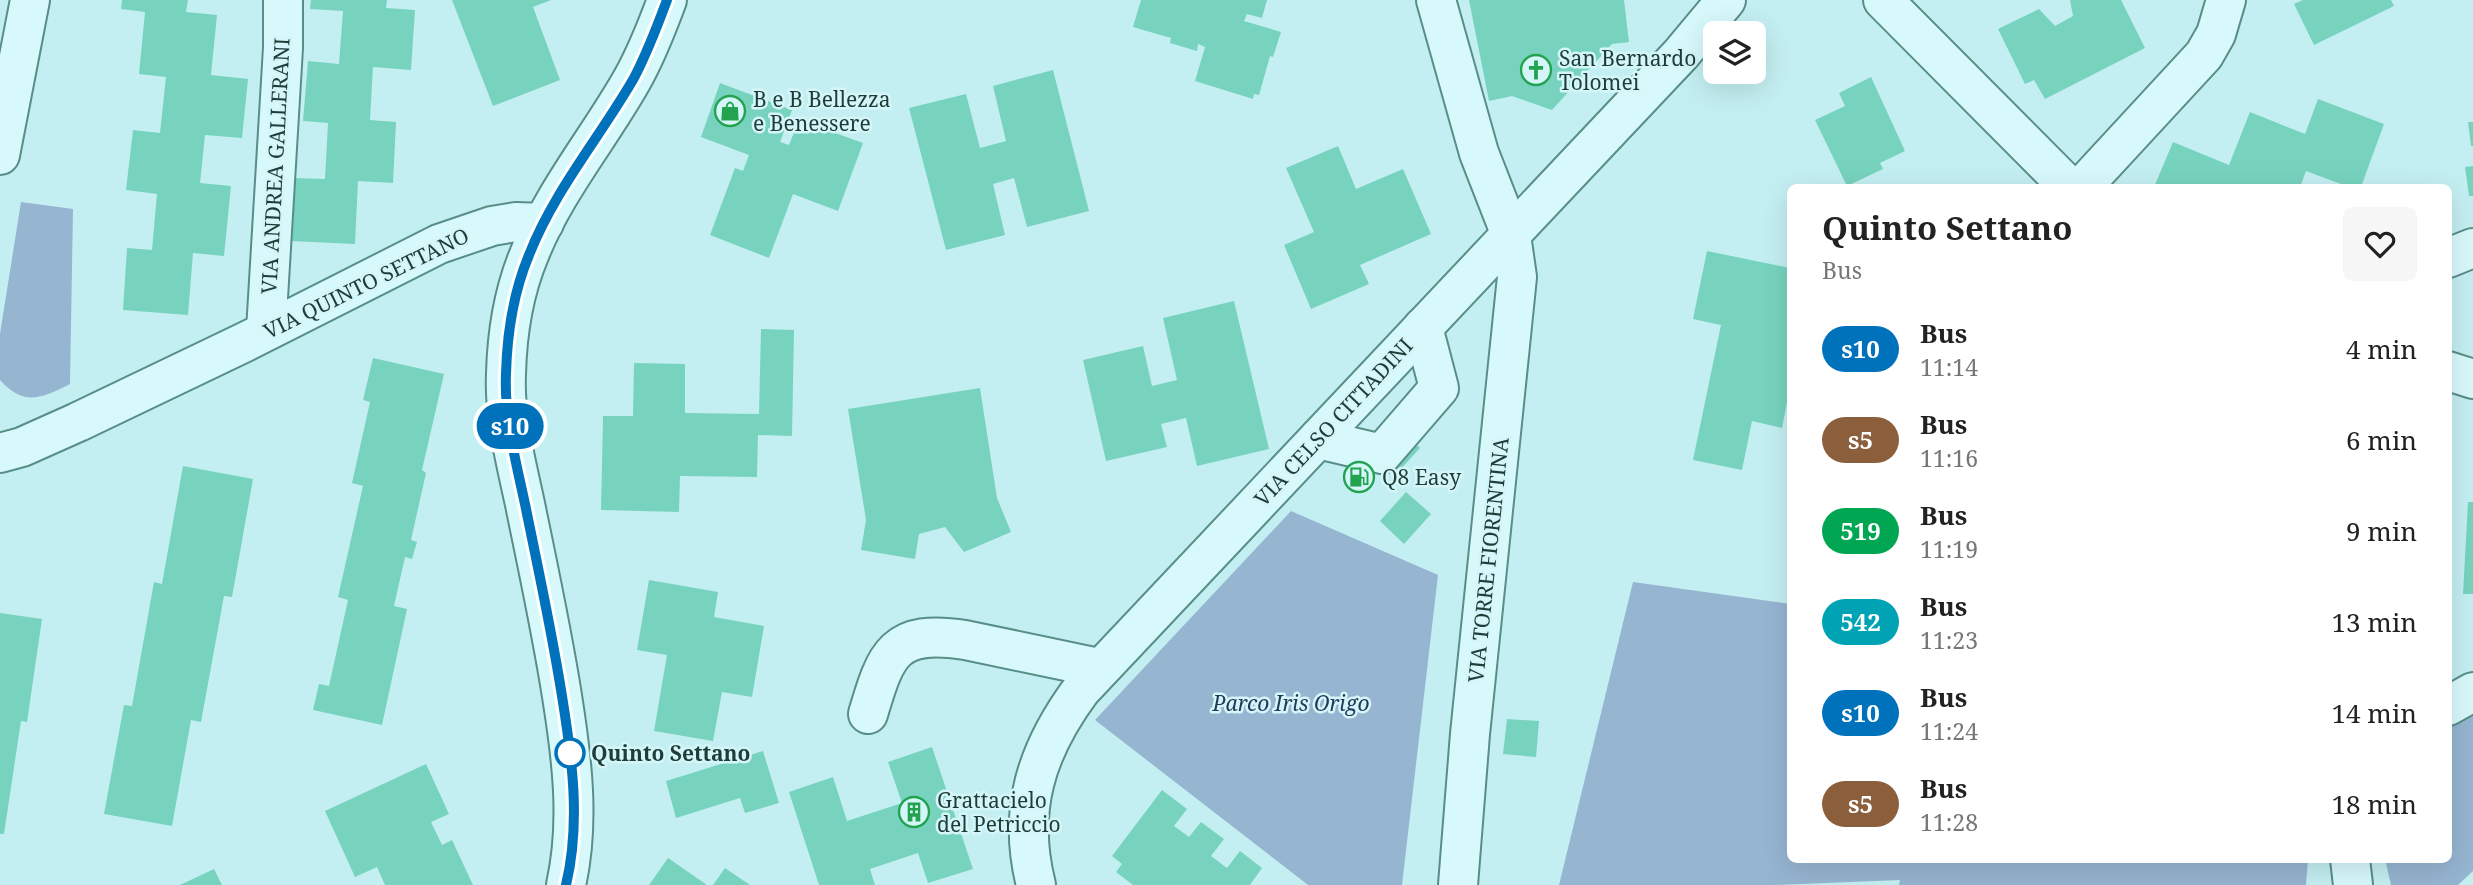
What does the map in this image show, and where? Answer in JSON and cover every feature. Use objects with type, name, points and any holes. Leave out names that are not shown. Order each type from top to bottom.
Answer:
[{"type":"street","points":[[0,155],[7,82],[30,0]]},
{"type":"street","name":"VIA ANDREA GALLERANI","points":[[266,331],[282,73],[283,0]]},
{"type":"street","points":[[566,885],[573,822],[570,746],[554,648],[510,426],[506,375],[520,282],[529,254],[544,223],[634,77],[667,0]]},
{"type":"street","name":"VIA TORRE FIORENTINA","points":[[1436,0],[1479,153],[1511,235],[1517,277],[1470,734],[1458,885]]},
{"type":"street","name":"VIA CELSO CITTADINI","points":[[1036,885],[1027,832],[1029,806],[1038,767],[1057,723],[1099,668],[1681,54],[1726,0]]},
{"type":"street","points":[[1883,0],[2066,184]]},
{"type":"street","points":[[2085,184],[2204,55],[2216,34],[2226,0]]},
{"type":"street","name":"VIA QUINTO SETTANO","points":[[0,453],[47,436],[439,244],[492,226],[516,222],[544,223]]},
{"type":"street","points":[[2452,256],[2473,248]]},
{"type":"street","points":[[1318,439],[1382,454],[1439,388],[1423,327]]},
{"type":"street","points":[[2452,372],[2473,379]]},
{"type":"street","points":[[868,714],[885,663],[895,650],[908,641],[924,637],[943,636],[1099,668]]},
{"type":"street","points":[[2452,704],[2473,692]]},
{"type":"street","points":[[2350,863],[2353,885]]},
{"type":"green space","points":[[21,202],[73,209],[70,384],[34,397],[17,394],[0,380],[0,334]]},
{"type":"green space","name":"Parco Iris Origo","points":[[1291,511],[1438,575],[1402,885],[1308,885],[1095,720]]},
{"type":"green space","points":[[1633,582],[1787,604],[1787,863],[2308,863],[2306,885],[1899,885],[1900,880],[1775,885],[1559,885]]},
{"type":"green space","points":[[2473,709],[2473,871],[2458,885],[2391,885],[2386,863],[2452,863],[2452,720]]},
{"type":"building","points":[[122,0],[188,0],[186,12],[217,15],[211,75],[248,79],[242,138],[205,135],[200,183],[231,186],[224,256],[193,253],[188,315],[123,310],[127,248],[152,250],[157,194],[126,190],[133,130],[160,133],[166,77],[139,74],[145,12],[121,9]]},
{"type":"building","points":[[311,0],[387,0],[386,8],[415,10],[411,70],[373,67],[370,120],[396,122],[393,183],[358,181],[355,244],[291,241],[294,178],[325,179],[328,123],[303,121],[308,61],[339,64],[343,11],[310,9]]},
{"type":"building","points":[[452,0],[551,0],[533,7],[560,80],[493,106]]},
{"type":"building","points":[[1141,0],[1267,0],[1262,18],[1247,14],[1244,21],[1281,32],[1273,57],[1270,56],[1259,95],[1254,94],[1253,99],[1195,81],[1205,47],[1198,44],[1197,51],[1170,43],[1171,38],[1133,27]]},
{"type":"building","name":"San Bernardo Tolomei","points":[[1469,0],[1624,0],[1629,42],[1612,44],[1552,110],[1512,96],[1489,101]]},
{"type":"building","points":[[2070,0],[2121,0],[2145,48],[2045,99],[2034,80],[2025,84],[1998,29],[2039,9],[2055,26],[2073,16]]},
{"type":"building","points":[[2303,0],[2391,0],[2394,6],[2314,45],[2294,4]]},
{"type":"building","points":[[1053,70],[1089,211],[1027,227],[1014,178],[993,184],[1005,235],[946,250],[909,108],[966,94],[980,148],[1006,141],[993,86]]},
{"type":"building","points":[[1871,77],[1905,151],[1880,163],[1883,169],[1851,184],[1846,184],[1815,120],[1845,106],[1839,93]]},
{"type":"building","points":[[720,83],[792,110],[780,142],[789,145],[799,120],[863,143],[838,211],[793,194],[769,258],[710,235],[735,168],[743,171],[749,155],[701,137]]},
{"type":"building","points":[[2318,99],[2384,124],[2362,184],[2341,184],[2306,171],[2301,184],[2155,184],[2173,142],[2229,165],[2250,112],[2305,134]]},
{"type":"building","points":[[2468,122],[2473,122],[2473,146],[2471,146]]},
{"type":"building","points":[[1338,146],[1356,189],[1403,169],[1431,234],[1360,265],[1369,284],[1311,309],[1284,245],[1314,232],[1286,168]]},
{"type":"building","points":[[2473,166],[2473,196],[2469,196],[2465,167]]},
{"type":"building","points":[[1707,251],[1787,267],[1787,402],[1782,428],[1752,421],[1742,470],[1693,460],[1721,325],[1693,319]]},
{"type":"building","points":[[1234,301],[1269,449],[1197,466],[1186,418],[1161,424],[1167,447],[1106,461],[1083,360],[1143,346],[1152,386],[1177,380],[1163,318]]},
{"type":"building","points":[[761,329],[794,330],[792,436],[758,435],[757,477],[680,476],[679,512],[601,510],[603,416],[633,416],[634,363],[685,364],[685,413],[759,414]]},
{"type":"building","points":[[373,358],[444,374],[422,470],[426,473],[411,540],[417,542],[412,559],[405,557],[394,606],[407,609],[382,725],[313,710],[319,684],[329,686],[348,600],[338,597],[363,486],[352,483],[370,402],[363,400]]},
{"type":"building","points":[[980,388],[997,498],[1011,532],[964,552],[945,527],[919,534],[915,559],[861,550],[866,520],[848,409]]},
{"type":"building","points":[[1396,426],[1420,448],[1397,473],[1372,451]]},
{"type":"building","points":[[183,466],[253,479],[232,597],[224,596],[201,722],[191,720],[172,826],[104,814],[124,705],[132,706],[154,582],[162,584]]},
{"type":"building","points":[[1406,492],[1431,514],[1404,544],[1380,521]]},
{"type":"building","points":[[2468,502],[2473,502],[2473,594],[2463,594]]},
{"type":"building","points":[[649,580],[718,592],[714,617],[764,626],[752,697],[722,692],[713,741],[654,731],[667,655],[637,650]]},
{"type":"building","points":[[0,613],[42,619],[27,722],[21,721],[4,834],[0,834]]},
{"type":"building","points":[[1507,719],[1539,721],[1536,757],[1503,754]]},
{"type":"building","name":"Grattacielo del Petriccio","points":[[932,747],[973,869],[928,883],[918,853],[870,869],[875,885],[819,885],[789,792],[833,777],[847,821],[902,803],[888,762]]},
{"type":"building","points":[[763,751],[779,803],[745,813],[740,798],[676,818],[666,781]]},
{"type":"building","points":[[426,764],[449,814],[431,822],[442,845],[452,840],[473,885],[385,885],[377,867],[355,877],[325,811]]},
{"type":"building","points":[[1162,790],[1187,809],[1174,826],[1189,837],[1201,822],[1224,839],[1211,856],[1227,868],[1240,851],[1262,868],[1250,885],[1133,885],[1116,872],[1122,864],[1112,856]]},
{"type":"building","points":[[668,858],[707,885],[649,885]]},
{"type":"building","points":[[725,868],[750,885],[713,885]]},
{"type":"building","points":[[214,869],[222,885],[180,885]]},
{"type":"bus line","name":"s10","points":[[566,885],[570,866],[574,799],[571,756],[554,648],[510,426],[507,359],[515,305],[529,254],[560,195],[634,77],[667,0]]},
{"type":"place","name":"San Bernardo Tolomei","points":[[1536,70]]},
{"type":"place","name":"B e B Bellezza e Benessere","points":[[730,111]]},
{"type":"place","name":"Q8 Easy","points":[[1359,477]]},
{"type":"place","name":"Quinto Settano","points":[[570,753]]},
{"type":"place","name":"Grattacielo del Petriccio","points":[[914,812]]}]
